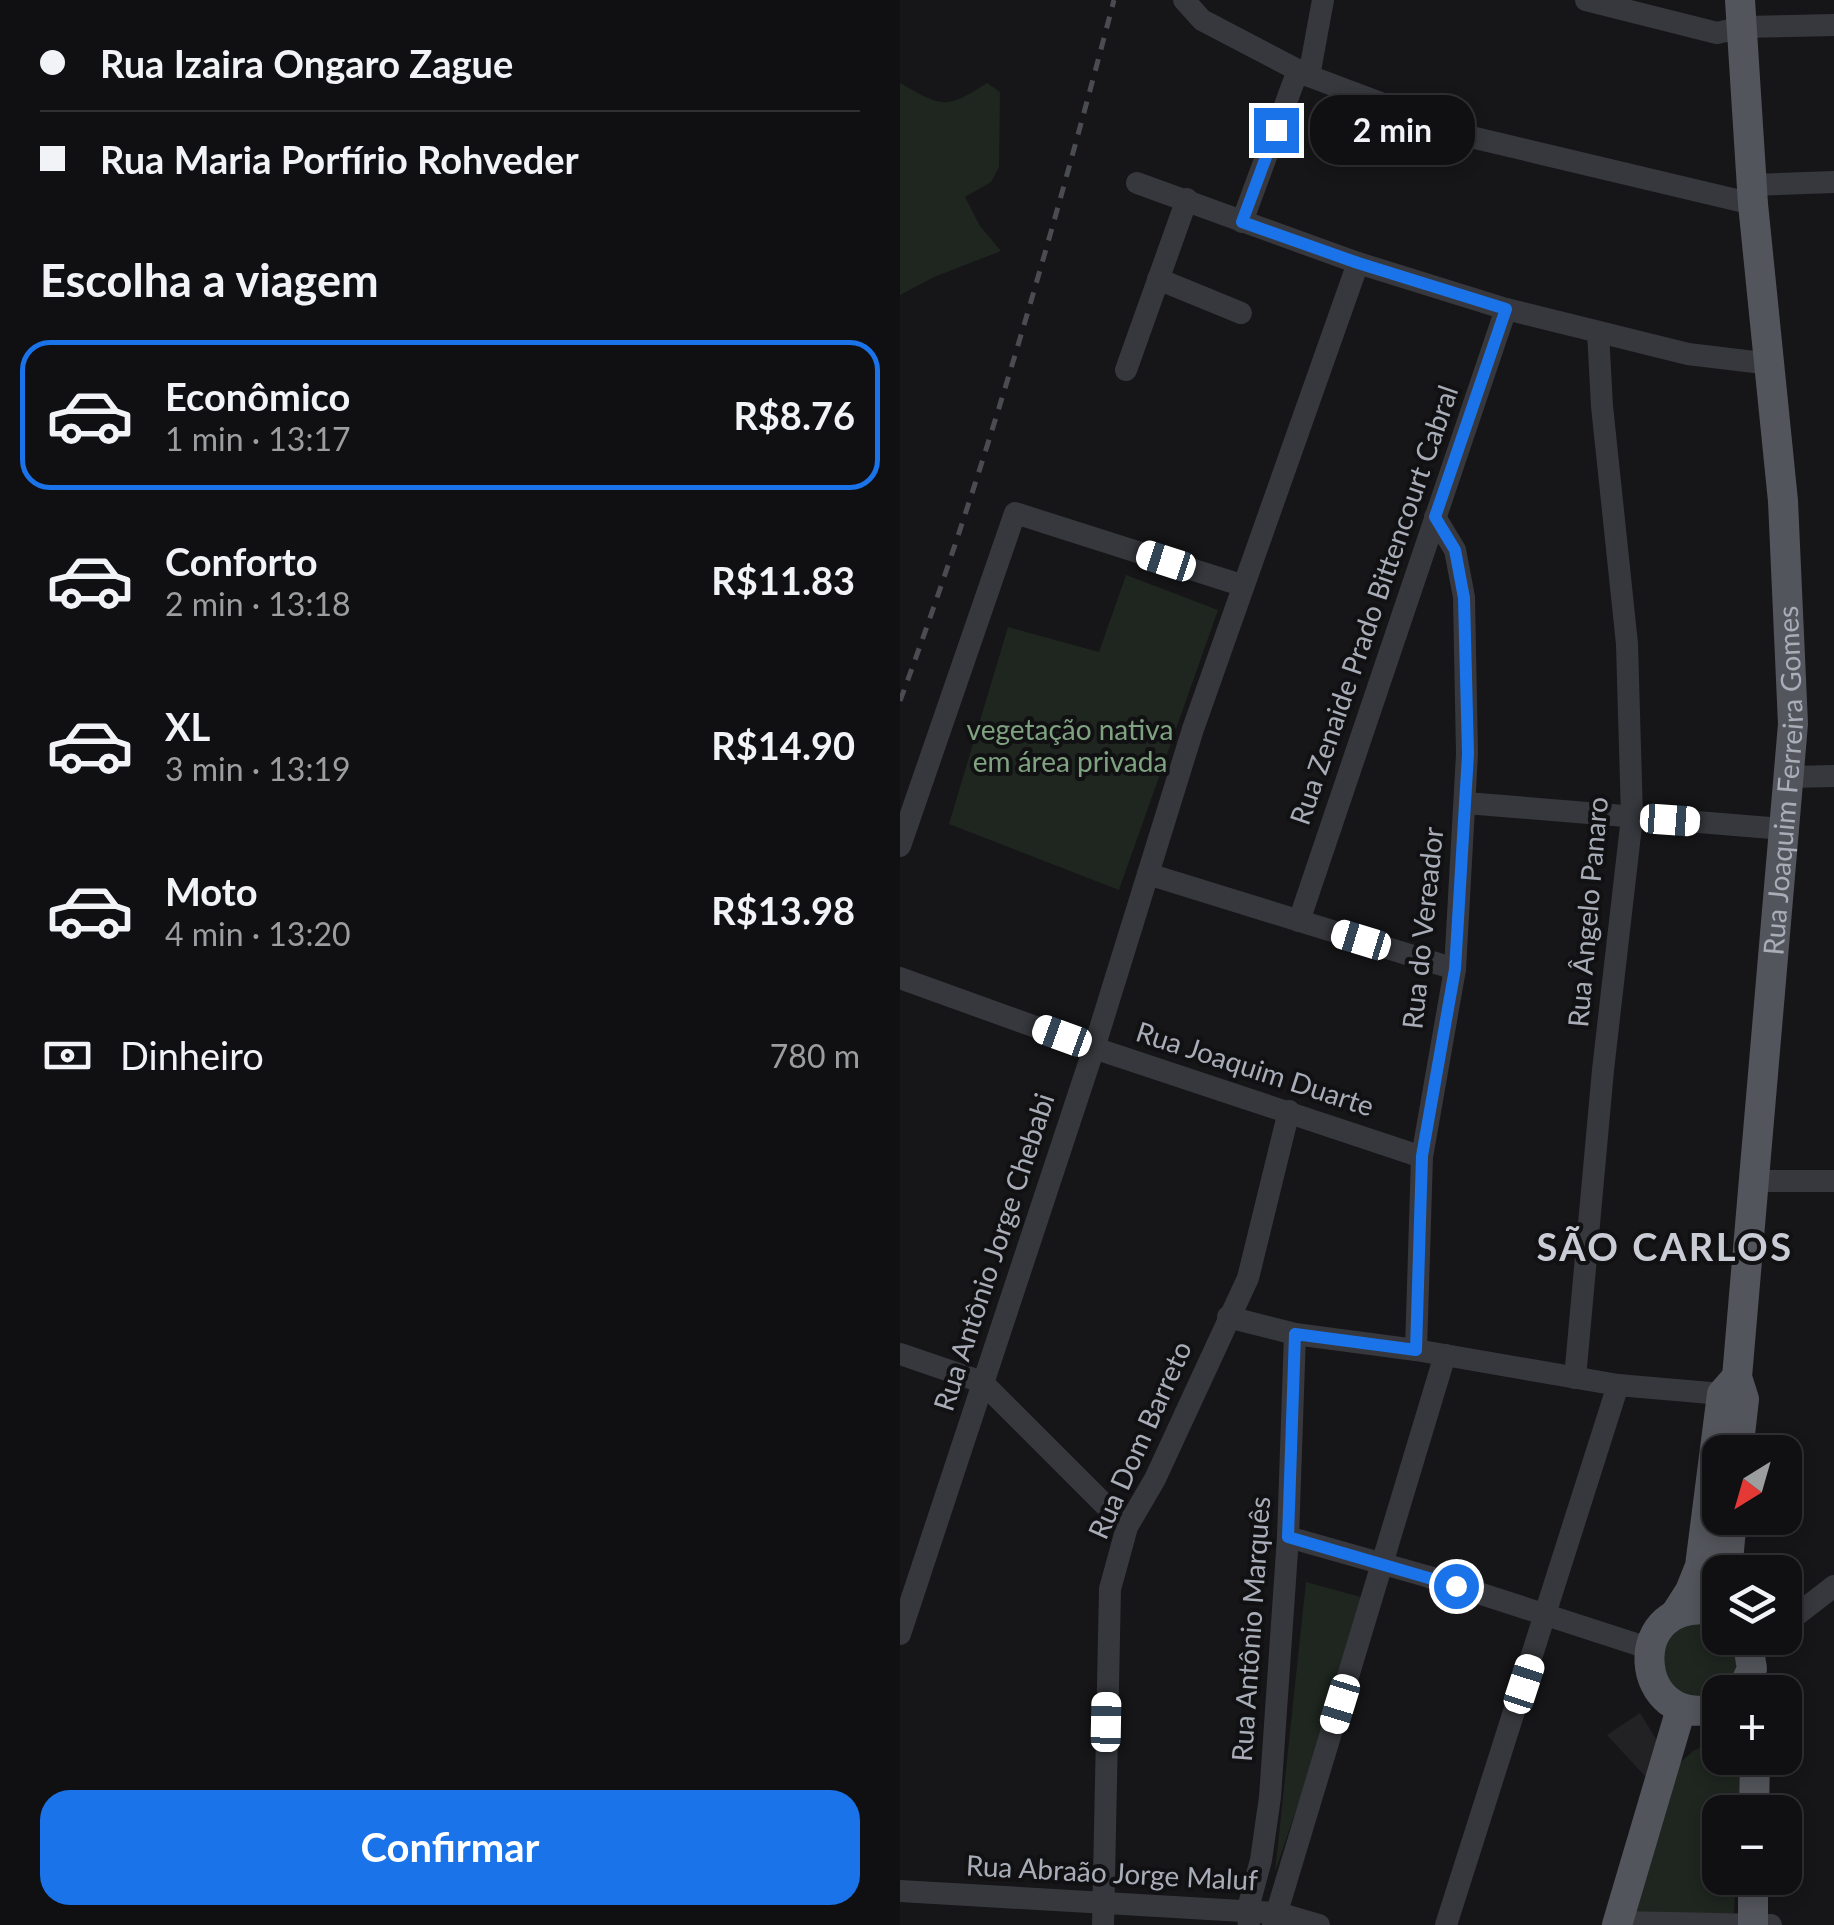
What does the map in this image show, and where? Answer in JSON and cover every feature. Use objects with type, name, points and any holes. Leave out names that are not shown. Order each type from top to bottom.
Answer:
[{"type":"main road","name":"Rua Joaquim Ferreira Gomes","points":[[1648,1648],[1690,1592],[1700,1566],[1730,1386],[1754,1181],[1790,777],[1793,724],[1785,538],[1752,194],[1741,14]]},
{"type":"main road","name":"Rua Joaquim Ferreira Gomes","points":[[1730,1386],[1744,1399],[1740,1435]]},
{"type":"main road","points":[[1676,1613],[1702,1610]]},
{"type":"main road","points":[[1648,1648],[1652,1682],[1681,1709],[1702,1708]]},
{"type":"main road","points":[[1618,1924],[1681,1709]]},
{"type":"main road","points":[[1753,1925],[1754,1895]]},
{"type":"street","points":[[1184,0],[1202,20],[1303,73],[1471,137],[1752,194],[1834,182]]},
{"type":"street","points":[[1242,222],[1303,73],[1324,0]]},
{"type":"street","points":[[1586,0],[1717,33],[1741,14],[1834,24]]},
{"type":"street","points":[[1138,183],[1358,263],[1506,309],[1688,354],[1771,364]]},
{"type":"street","points":[[1126,370],[1187,198]]},
{"type":"street","name":"Rua Antônio Jorge Chebabi","points":[[900,1634],[1242,585],[1358,263]]},
{"type":"street","points":[[1158,280],[1241,313]]},
{"type":"street","name":"Rua Zenaide Prado Bittencourt Cabral","points":[[1298,920],[1506,309]]},
{"type":"street","name":"Rua Ângelo Panaro","points":[[1575,1378],[1603,1070],[1632,817],[1628,644],[1602,406],[1598,332]]},
{"type":"street","points":[[900,846],[1015,513],[1242,585]]},
{"type":"street","name":"Rua do Vereador","points":[[1416,1350],[1422,1156],[1455,969],[1466,803],[1464,598],[1455,550],[1435,517]]},
{"type":"street","points":[[1790,777],[1834,776]]},
{"type":"street","points":[[1466,803],[1784,828]]},
{"type":"street","points":[[1148,874],[1455,969]]},
{"type":"street","name":"Rua Joaquim Duarte","points":[[900,978],[1094,1048],[1422,1156]]},
{"type":"street","name":"Rua Dom Barreto","points":[[1103,1914],[1110,1590],[1127,1527],[1155,1478],[1248,1278],[1289,1112]]},
{"type":"street","points":[[1754,1181],[1834,1181]]},
{"type":"street","points":[[1228,1317],[1295,1334],[1416,1350],[1618,1385],[1730,1386]]},
{"type":"street","name":"Rua Antônio Marquês","points":[[1248,1919],[1270,1797],[1288,1537],[1295,1334]]},
{"type":"street","points":[[900,1354],[982,1382],[1127,1527]]},
{"type":"street","points":[[1275,1919],[1445,1355]]},
{"type":"street","points":[[1446,1925],[1618,1385]]},
{"type":"street","points":[[1288,1537],[1648,1648]]},
{"type":"street","points":[[1802,1611],[1834,1586]]},
{"type":"street","name":"Rua Abraão Jorge Maluf","points":[[900,1891],[1103,1914],[1275,1919],[1319,1925]]},
{"type":"street","points":[[1618,1924],[1771,1925]]},
{"type":"shaded area","points":[[1640,1713],[1661,1747],[1655,1787],[1607,1735]]},
{"type":"green space","points":[[900,83],[944,102],[962,98],[987,83],[1000,92],[999,167],[991,182],[965,197],[980,226],[1001,251],[900,295]]},
{"type":"green space","name":"vegetação nativa em área privada","points":[[1126,575],[1218,610],[1119,890],[949,824],[1008,627],[1099,652]]},
{"type":"green space","points":[[1306,1582],[1368,1599],[1275,1872]]},
{"type":"green space","points":[[1679,1625],[1702,1625],[1702,1655],[1736,1655],[1734,1675],[1702,1675],[1702,1699],[1698,1700],[1663,1682],[1662,1644]]},
{"type":"green space","points":[[1702,1747],[1702,1775],[1741,1775],[1740,1795],[1702,1795],[1702,1895],[1735,1895],[1734,1913],[1634,1913],[1678,1765]]},
{"type":"railway","points":[[900,701],[961,528],[1016,353],[1114,0]]},
{"type":"district","name":"SÃO CARLOS","points":[[1665,1248]]},
{"type":"route","points":[[1276,130],[1242,222],[1506,309],[1435,517],[1455,550],[1464,598],[1468,754],[1455,969],[1422,1156],[1416,1350],[1295,1334],[1288,1537],[1456,1586]]}]
